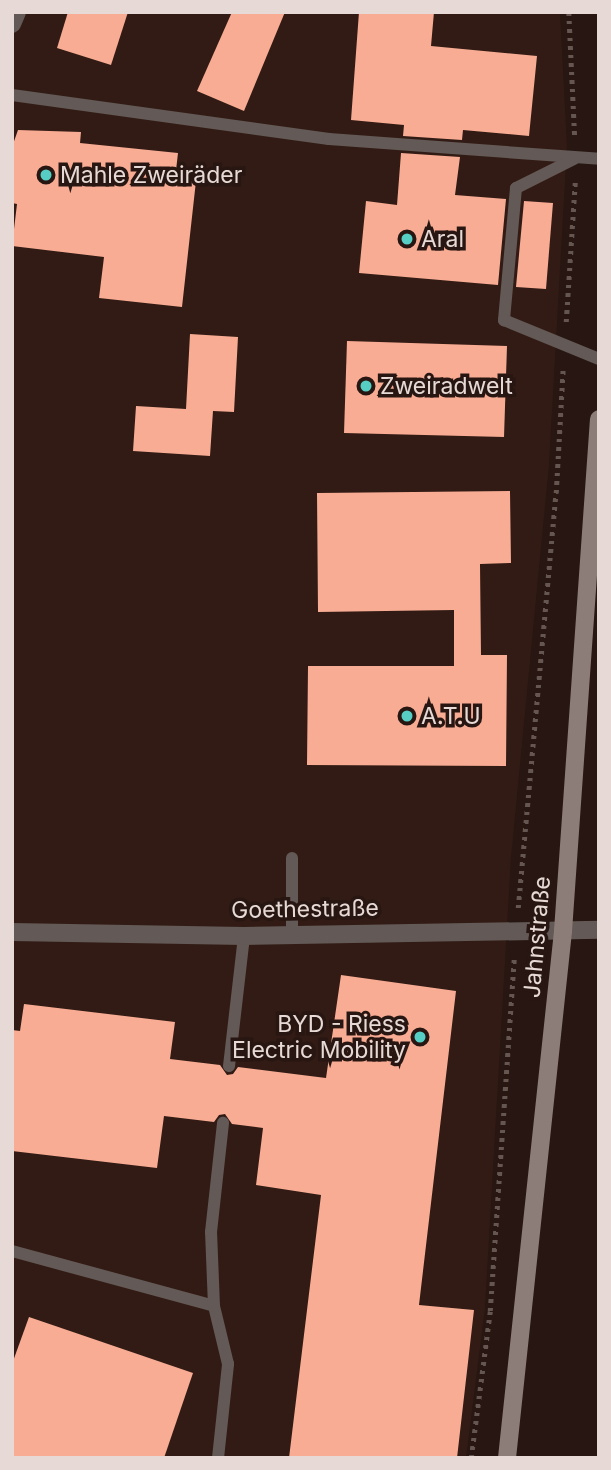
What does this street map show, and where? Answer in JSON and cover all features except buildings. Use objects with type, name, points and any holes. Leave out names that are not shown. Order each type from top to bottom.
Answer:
[{"type":"main road","name":"Jahnstraße","points":[[508,1458],[563,931],[599,419]]},
{"type":"street","points":[[12,24],[17,12]]},
{"type":"street","name":"Goethestraße","points":[[12,932],[244,936],[599,930]]},
{"type":"lane","points":[[12,95],[329,139],[599,159]]},
{"type":"lane","points":[[576,158],[516,188],[504,320],[599,359]]},
{"type":"lane","points":[[292,858],[292,934]]},
{"type":"lane","points":[[229,1066],[244,936]]},
{"type":"lane","points":[[218,1458],[228,1364],[214,1306],[211,1232],[223,1123]]},
{"type":"lane","points":[[12,1251],[214,1306]]},
{"type":"path","points":[[471,1458],[490,1311],[516,930],[556,493],[576,158],[569,12]]},
{"type":"shaded area","points":[[12,12],[560,12],[567,146],[549,465],[511,858],[485,1308],[466,1458],[12,1458]]},
{"type":"place","name":"Mahle Zweiräder","points":[[46,175]]},
{"type":"place","name":"Aral","points":[[407,239]]},
{"type":"place","name":"Zweiradwelt","points":[[366,386]]},
{"type":"place","name":"A.T.U","points":[[407,716]]},
{"type":"place","name":"BYD - Riess Electric Mobility","points":[[420,1037]]}]
